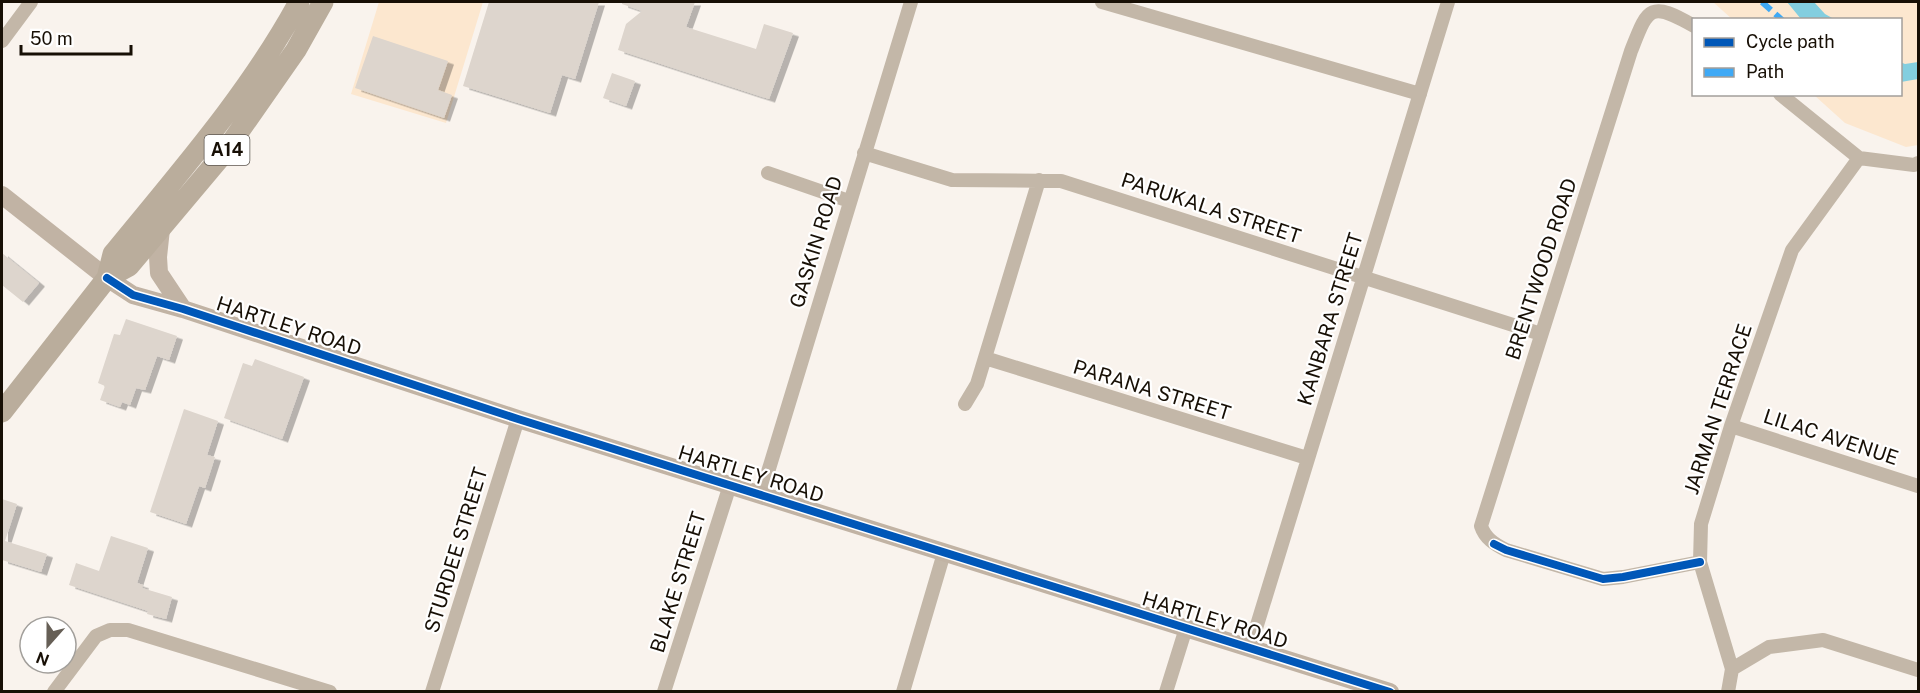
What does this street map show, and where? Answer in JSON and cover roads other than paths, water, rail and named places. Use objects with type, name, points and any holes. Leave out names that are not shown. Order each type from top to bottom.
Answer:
[{"type":"main road","name":"A14","points":[[107,279],[113,254],[246,87],[278,40],[299,2]]},
{"type":"main road","name":"A14","points":[[2,412],[107,279],[129,266],[224,153],[296,50],[323,2]]},
{"type":"street","points":[[2,41],[32,2]]},
{"type":"street","name":"GASKIN ROAD","points":[[761,495],[911,2]]},
{"type":"street","points":[[1102,2],[1420,94]]},
{"type":"street","name":"KANBARA STREET","points":[[1250,648],[1448,2]]},
{"type":"street","name":"BRENTWOOD ROAD","points":[[1692,24],[1674,10],[1663,6],[1655,7],[1646,15],[1632,51],[1481,526],[1484,534],[1506,550],[1603,579],[1700,562]]},
{"type":"street","points":[[1781,96],[1858,158],[1918,164]]},
{"type":"street","name":"PARUKALA STREET","points":[[864,153],[952,180],[1061,181],[1541,334]]},
{"type":"street","name":"JARMAN TERRACE","points":[[1728,692],[1732,669],[1700,562],[1701,524],[1731,426],[1792,250],[1858,158]]},
{"type":"street","points":[[768,173],[849,201]]},
{"type":"street","points":[[965,404],[977,384],[1039,180]]},
{"type":"street","name":"HARTLEY ROAD","points":[[2,195],[107,279],[134,295],[518,419],[1390,692]]},
{"type":"street","points":[[161,229],[159,273],[183,309]]},
{"type":"street","name":"PARANA STREET","points":[[985,358],[1307,458]]},
{"type":"street","name":"STURDEE STREET","points":[[432,692],[518,419]]},
{"type":"street","name":"LILAC AVENUE","points":[[1731,426],[1918,486]]},
{"type":"street","name":"BLAKE STREET","points":[[664,692],[730,485]]},
{"type":"street","points":[[903,692],[944,553]]},
{"type":"street","points":[[1166,692],[1186,628]]},
{"type":"street","points":[[54,692],[96,636],[110,630],[128,630],[330,692]]},
{"type":"street","points":[[1732,669],[1769,647],[1823,640],[1918,670]]},
{"type":"water","points":[[1787,2],[1814,2],[1832,18],[1800,18]]},
{"type":"water","points":[[1918,62],[1918,79],[1902,82],[1902,63]]}]
